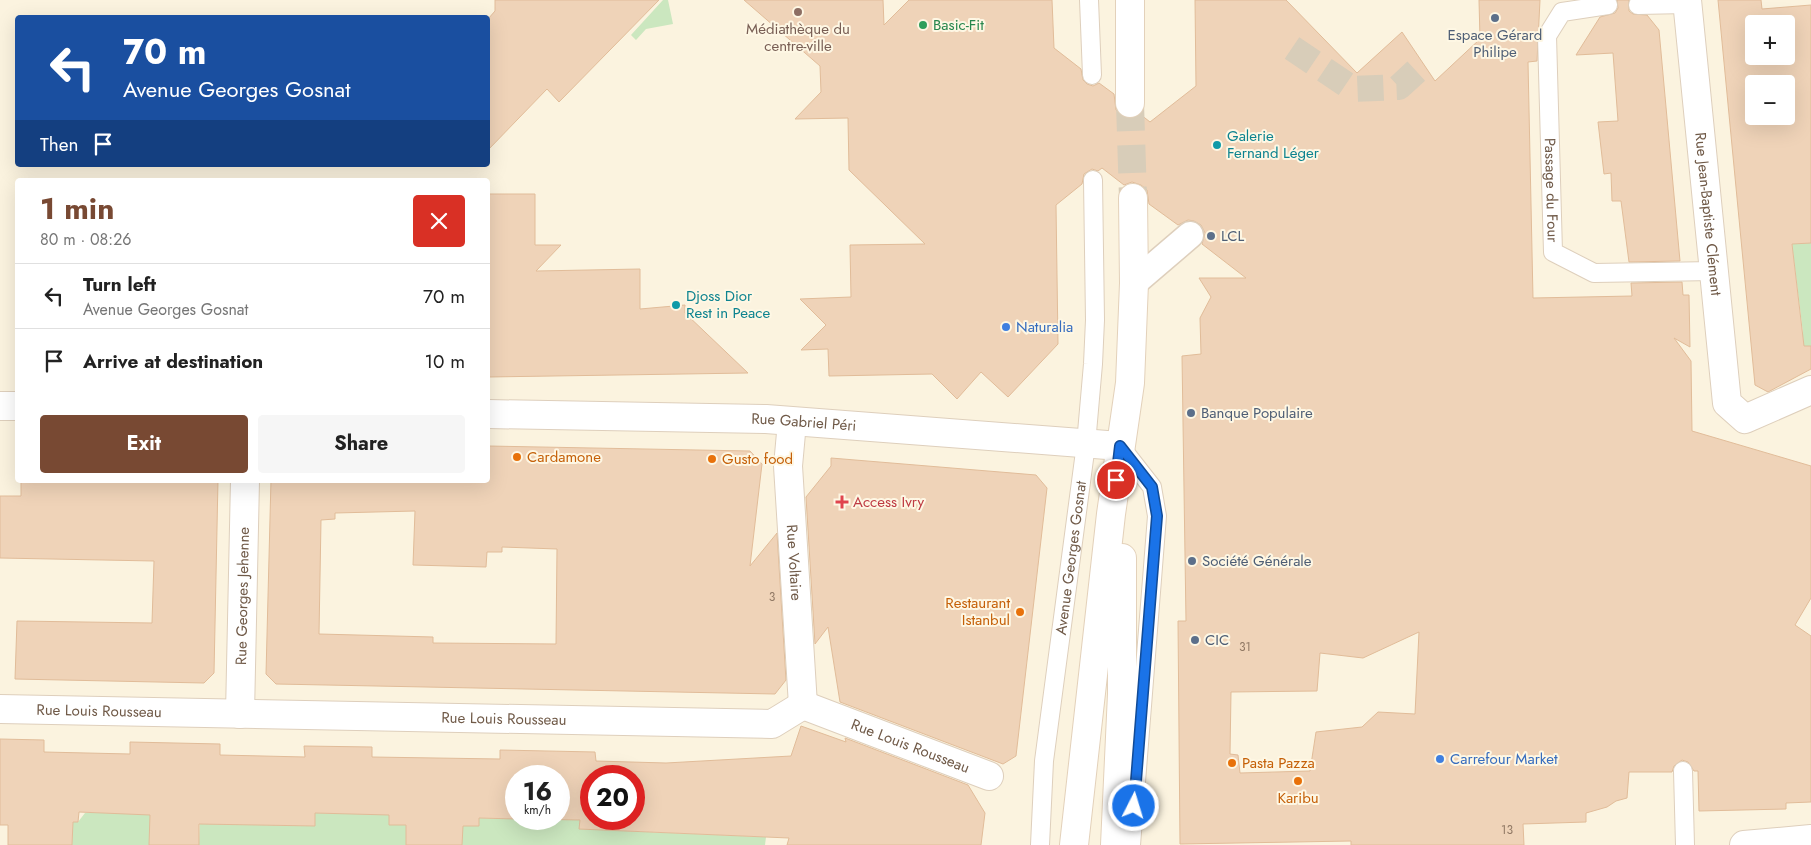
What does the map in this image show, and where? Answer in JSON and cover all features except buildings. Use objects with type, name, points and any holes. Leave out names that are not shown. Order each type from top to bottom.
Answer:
[{"type":"street","points":[[1130,0],[1130,103]]},
{"type":"street","name":"Rue Jean-Baptiste Clément","points":[[1687,2],[1727,404],[1745,419],[1811,390]]},
{"type":"street","points":[[1074,845],[1120,446],[1130,383],[1134,283],[1133,198]]},
{"type":"street","points":[[1134,283],[1190,235]]},
{"type":"street","points":[[0,406],[15,406]]},
{"type":"street","name":"Rue Gabriel Péri","points":[[490,414],[756,418],[1120,446]]},
{"type":"street","name":"Rue Voltaire","points":[[792,422],[788,466],[804,705]]},
{"type":"street","points":[[1115,845],[1122,694],[1120,446]]},
{"type":"street","name":"Rue Georges Jehenne","points":[[240,714],[245,483]]},
{"type":"street","name":"Rue Louis Rousseau","points":[[0,709],[772,724],[804,705],[989,776]]},
{"type":"street","points":[[1744,845],[1811,839]]},
{"type":"lane","points":[[1089,0],[1092,75]]},
{"type":"lane","points":[[1638,5],[1687,2]]},
{"type":"lane","name":"Passage du Four","points":[[1608,6],[1562,12],[1547,36],[1553,252],[1594,274],[1714,271]]},
{"type":"lane","name":"Avenue Georges Gosnat","points":[[1040,845],[1045,752],[1075,510],[1086,444],[1095,320],[1094,180]]},
{"type":"lane","points":[[1120,446],[1152,487],[1157,516],[1131,845]]},
{"type":"lane","points":[[1683,771],[1685,845]]},
{"type":"green space","points":[[663,0],[668,0],[673,24],[646,29],[636,40],[631,35]]},
{"type":"green space","points":[[1811,242],[1811,346],[1804,346],[1797,335],[1803,333],[1792,244]]},
{"type":"green space","points":[[151,811],[149,845],[72,845],[73,822],[78,822],[85,813]]},
{"type":"green space","points":[[315,813],[389,814],[389,825],[413,825],[406,837],[406,845],[199,845],[200,816],[230,824],[315,826]]},
{"type":"green space","points":[[479,818],[505,819],[505,830],[570,830],[570,820],[580,820],[580,830],[766,837],[765,845],[462,845],[462,839],[456,838],[456,826],[479,826]]},
{"type":"tunnel","points":[[1292,48],[1353,89],[1399,87],[1424,64]]},
{"type":"tunnel","points":[[1130,103],[1133,198]]},
{"type":"place","name":"Médiathèque du centre-ville","points":[[798,12]]},
{"type":"place","name":"Espace Gérard Philipe","points":[[1495,18]]},
{"type":"place","name":"Basic-Fit","points":[[923,25]]},
{"type":"place","name":"Galerie Fernand Léger","points":[[1217,145]]},
{"type":"place","name":"LCL","points":[[1211,236]]},
{"type":"place","name":"Djoss Dior Rest in Peace","points":[[676,305]]},
{"type":"place","name":"Naturalia","points":[[1006,327]]},
{"type":"place","name":"Banque Populaire","points":[[1191,413]]},
{"type":"place","name":"Cardamone","points":[[517,457]]},
{"type":"place","name":"Gusto food","points":[[712,459]]},
{"type":"place","name":"Access Ivry","points":[[842,502]]},
{"type":"place","name":"Société Générale","points":[[1192,561]]},
{"type":"place","name":"Restaurant Istanbul","points":[[1020,612]]},
{"type":"place","name":"CIC","points":[[1195,640]]},
{"type":"place","name":"Carrefour Market","points":[[1440,759]]},
{"type":"place","name":"Pasta Pazza","points":[[1232,763]]},
{"type":"place","name":"Karibu","points":[[1298,781]]},
{"type":"route","points":[[1116,480],[1120,446],[1152,487],[1157,516],[1134,806]]}]
